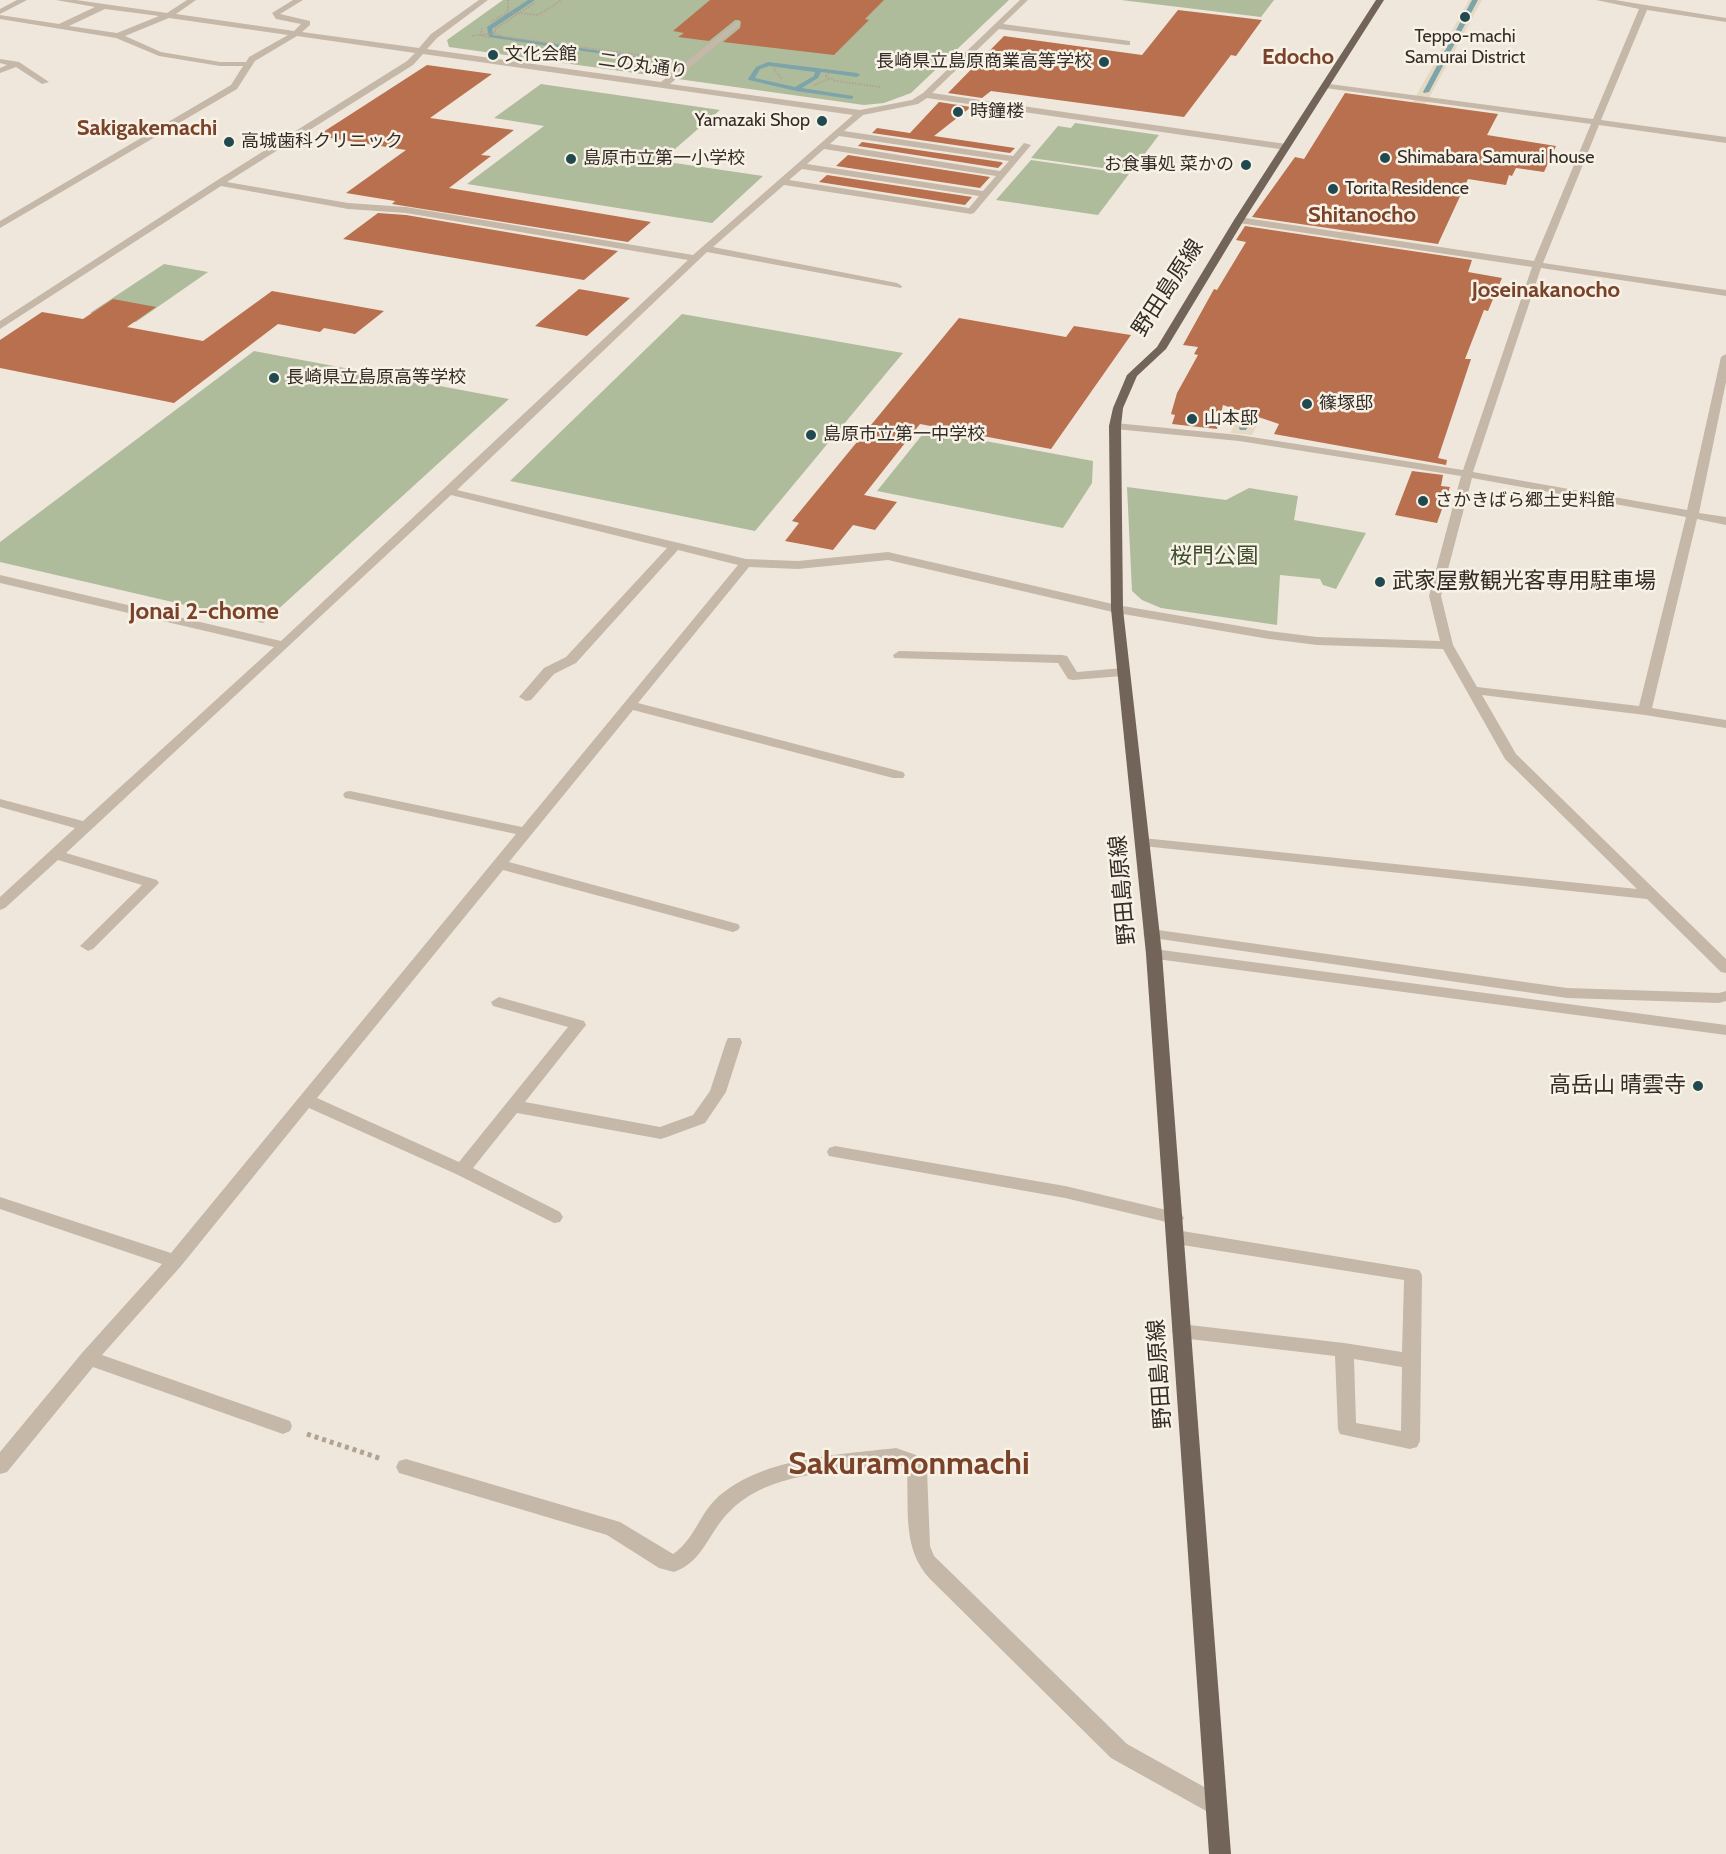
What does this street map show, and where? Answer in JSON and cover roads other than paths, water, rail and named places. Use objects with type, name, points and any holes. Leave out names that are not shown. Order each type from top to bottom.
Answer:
[{"type":"main road","name":"野田島原線","points":[[1220,1854],[1154,954],[1117,609],[1115,426],[1118,408],[1132,375],[1161,349],[1239,220],[1380,0]]},
{"type":"street","points":[[0,12],[23,0]]},
{"type":"street","name":"二の丸通り","points":[[60,0],[860,113]]},
{"type":"street","points":[[118,36],[169,15],[192,0]]},
{"type":"street","points":[[0,225],[234,87],[246,64],[296,33],[307,23],[279,17],[276,13],[299,0]]},
{"type":"street","points":[[0,326],[219,183],[410,63],[434,36],[484,0]]},
{"type":"street","points":[[0,905],[283,645],[695,258],[860,113],[915,102],[926,95],[1024,0]]},
{"type":"street","points":[[1600,0],[1644,7],[1674,8],[1726,20]]},
{"type":"street","points":[[62,27],[104,6]]},
{"type":"street","points":[[1644,7],[1537,266],[1467,474],[1435,596],[1447,645],[1510,756],[1726,968]]},
{"type":"street","points":[[0,17],[118,36],[159,54],[220,64],[246,64]]},
{"type":"street","points":[[662,86],[736,24]]},
{"type":"street","points":[[998,26],[1127,43]]},
{"type":"street","points":[[0,61],[16,64],[45,82]]},
{"type":"street","points":[[0,70],[16,64]]},
{"type":"street","points":[[1325,85],[1726,140]]},
{"type":"street","points":[[926,95],[1286,147]]},
{"type":"street","points":[[838,133],[1016,159]]},
{"type":"street","points":[[783,182],[970,211],[1027,145]]},
{"type":"street","points":[[823,146],[1002,174]]},
{"type":"street","points":[[800,166],[985,194]]},
{"type":"street","points":[[219,183],[348,206],[406,210],[695,258]]},
{"type":"street","points":[[1239,220],[1726,293]]},
{"type":"street","points":[[706,249],[897,286]]},
{"type":"street","points":[[1645,711],[1692,516],[1726,357]]},
{"type":"street","points":[[1115,426],[1239,438],[1467,474],[1726,521]]},
{"type":"street","points":[[447,491],[746,563],[798,565],[888,556],[1117,609],[1317,641],[1447,645]]},
{"type":"street","points":[[526,697],[549,671],[571,660],[675,546]]},
{"type":"street","points":[[0,1466],[89,1358],[175,1260],[746,563]]},
{"type":"street","points":[[0,579],[283,645]]},
{"type":"street","points":[[899,656],[1062,659],[1073,675],[1123,672]]},
{"type":"street","points":[[1471,690],[1645,711],[1726,724]]},
{"type":"street","points":[[630,705],[898,775]]},
{"type":"street","points":[[350,795],[525,832]]},
{"type":"street","points":[[0,803],[84,826]]},
{"type":"street","points":[[1143,842],[1650,895]]},
{"type":"street","points":[[54,854],[152,883],[88,946]]},
{"type":"street","points":[[499,864],[733,927]]},
{"type":"street","points":[[1151,934],[1567,993],[1719,998],[1726,996]]},
{"type":"street","points":[[1154,954],[1726,1030]]},
{"type":"street","points":[[462,1170],[578,1025],[499,1002]]},
{"type":"street","points":[[513,1106],[661,1133],[699,1119],[718,1092],[734,1042]]},
{"type":"street","points":[[306,1100],[462,1170],[554,1217]]},
{"type":"street","points":[[835,1152],[1065,1191],[1175,1218]]},
{"type":"street","points":[[0,1203],[175,1260]]},
{"type":"street","points":[[1176,1237],[1413,1275],[1410,1441],[1347,1429],[1344,1350]]},
{"type":"street","points":[[1181,1331],[1344,1350],[1411,1361]]},
{"type":"street","points":[[89,1358],[283,1426]]},
{"type":"street","points":[[406,1467],[613,1528],[666,1562],[674,1563],[690,1554],[706,1524],[723,1505],[742,1491],[765,1479],[797,1470],[897,1456],[906,1457],[913,1462],[917,1470],[920,1546],[926,1561],[1119,1751],[1216,1805]]},
{"type":"waterway","points":[[532,0],[489,28],[491,36],[637,57]]},
{"type":"waterway","points":[[1426,92],[1475,0]]},
{"type":"waterway","points":[[796,89],[751,79],[758,68],[768,64],[819,70]]},
{"type":"waterway","points":[[796,89],[816,77],[819,70]]},
{"type":"waterway","points":[[819,70],[857,75]]},
{"type":"waterway","points":[[796,89],[851,97]]},
{"type":"waterway","points":[[1243,428],[1256,403]]},
{"type":"place","name":"Teppo-machi Samurai District","points":[[1465,17]]},
{"type":"place","name":"文化会館","points":[[493,55]]},
{"type":"place","name":"長崎県立島原商業高等学校","points":[[1104,62]]},
{"type":"place","name":"時鐘楼","points":[[958,112]]},
{"type":"place","name":"Yamazaki Shop","points":[[822,121]]},
{"type":"place","name":"高城歯科クリニック","points":[[229,142]]},
{"type":"place","name":"Shimabara Samurai house","points":[[1385,158]]},
{"type":"place","name":"島原市立第一小学校","points":[[571,159]]},
{"type":"place","name":"お食事処 菜かの","points":[[1246,165]]},
{"type":"place","name":"Torita Residence","points":[[1333,189]]},
{"type":"place","name":"長崎県立島原高等学校","points":[[274,378]]},
{"type":"place","name":"篠塚邸","points":[[1307,404]]},
{"type":"place","name":"山本邸","points":[[1192,419]]},
{"type":"place","name":"島原市立第一中学校","points":[[811,435]]},
{"type":"place","name":"さかきばら郷土史料館","points":[[1423,501]]},
{"type":"place","name":"武家屋敷観光客専用駐車場","points":[[1380,582]]},
{"type":"place","name":"高岳山 晴雲寺","points":[[1698,1086]]},
{"type":"district","name":"Edocho","points":[[1298,58]]},
{"type":"district","name":"Sakigakemachi","points":[[147,129]]},
{"type":"district","name":"Shitanocho","points":[[1362,216]]},
{"type":"district","name":"Joseinakanocho","points":[[1546,291]]},
{"type":"district","name":"Jonai 2-chome","points":[[204,612]]},
{"type":"district","name":"Sakuramonmachi","points":[[909,1465]]},
{"type":"park label","name":"桜門公園","points":[[1214,557]]}]
